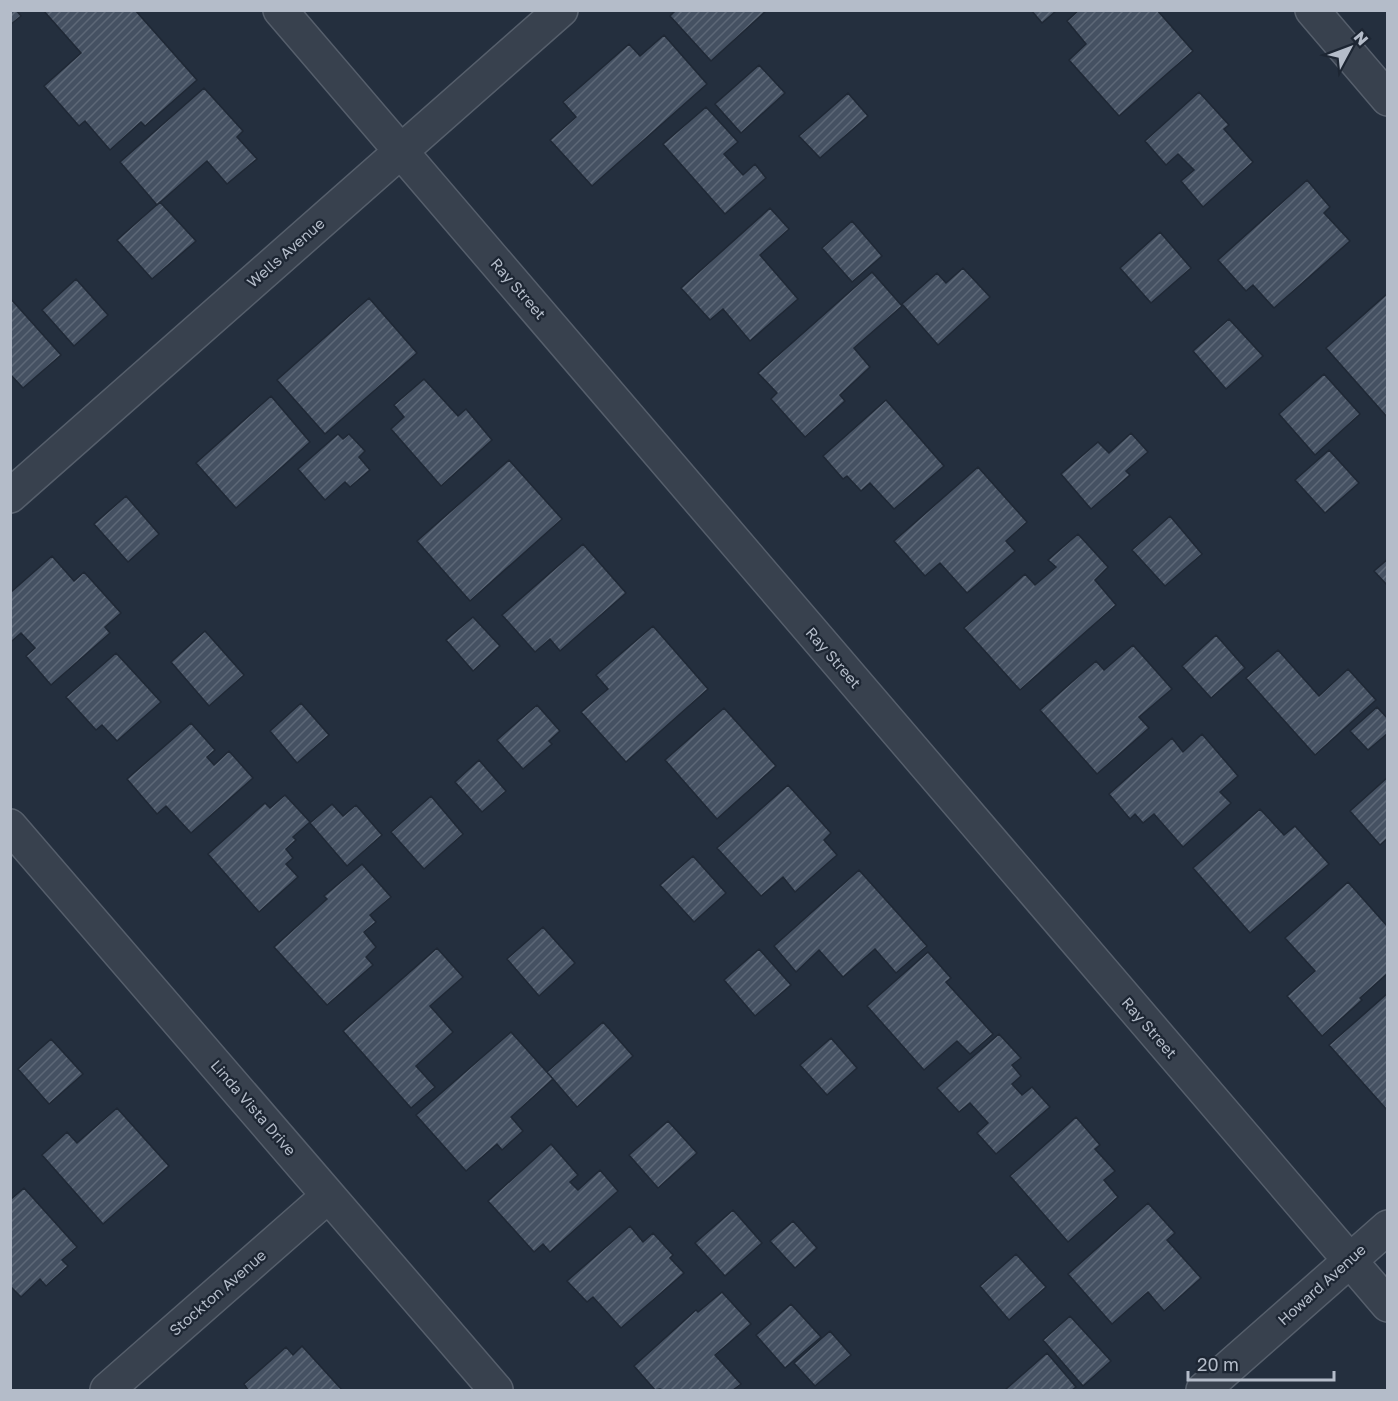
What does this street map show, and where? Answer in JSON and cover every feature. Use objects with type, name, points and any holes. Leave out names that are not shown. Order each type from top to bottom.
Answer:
[{"type":"street","name":"Ray Street","points":[[280,10],[1388,1305]]},
{"type":"street","name":"Wells Avenue","points":[[10,496],[561,10]]},
{"type":"street","points":[[1312,10],[1388,99]]},
{"type":"street","name":"Linda Vista Drive","points":[[10,826],[496,1390]]},
{"type":"street","name":"Stockton Avenue","points":[[107,1390],[328,1196]]},
{"type":"street","name":"Howard Avenue","points":[[1203,1390],[1388,1227]]},
{"type":"building","points":[[10,10],[16,10],[21,16],[10,25]]},
{"type":"building","points":[[43,10],[135,10],[197,80],[145,126],[141,122],[110,150],[85,121],[79,126],[44,86],[81,53]]},
{"type":"building","points":[[676,10],[767,10],[711,61],[670,16]]},
{"type":"building","points":[[1031,10],[1057,10],[1042,23]]},
{"type":"building","points":[[1079,10],[1157,10],[1193,51],[1119,116],[1069,60],[1086,44],[1067,21]]},
{"type":"building","points":[[664,35],[707,84],[592,186],[550,140],[576,117],[563,102],[629,44],[640,56]]},
{"type":"building","points":[[759,65],[785,93],[741,133],[715,104]]},
{"type":"building","points":[[204,88],[243,131],[237,137],[257,159],[227,184],[207,161],[157,205],[120,162]]},
{"type":"building","points":[[1199,92],[1229,125],[1224,129],[1253,162],[1203,207],[1181,181],[1194,170],[1178,154],[1166,165],[1145,141]]},
{"type":"building","points":[[848,93],[868,116],[820,158],[799,136]]},
{"type":"building","points":[[706,107],[738,142],[724,154],[743,175],[755,164],[766,178],[725,214],[663,144]]},
{"type":"building","points":[[1307,180],[1330,207],[1324,213],[1350,241],[1274,308],[1253,285],[1246,291],[1218,260]]},
{"type":"building","points":[[160,202],[196,241],[152,279],[117,240]]},
{"type":"building","points":[[770,208],[789,229],[760,255],[798,299],[750,341],[723,309],[710,320],[681,288]]},
{"type":"building","points":[[852,221],[882,256],[852,282],[822,248]]},
{"type":"building","points":[[1160,232],[1191,268],[1151,303],[1120,268]]},
{"type":"building","points":[[963,268],[990,297],[938,345],[902,304],[937,273],[946,283]]},
{"type":"building","points":[[872,272],[902,306],[854,348],[870,367],[840,395],[845,401],[805,437],[771,399],[777,393],[758,373]]},
{"type":"building","points":[[76,279],[108,315],[74,346],[42,310]]},
{"type":"building","points":[[1388,293],[1388,418],[1326,348]]},
{"type":"building","points":[[10,298],[61,355],[23,388],[10,374]]},
{"type":"building","points":[[369,298],[417,353],[325,434],[277,380]]},
{"type":"building","points":[[1229,319],[1263,356],[1226,389],[1193,351]]},
{"type":"building","points":[[1324,374],[1360,414],[1315,455],[1279,414]]},
{"type":"building","points":[[424,379],[458,416],[466,409],[492,440],[441,486],[391,429],[404,417],[394,405]]},
{"type":"building","points":[[271,396],[310,442],[236,508],[196,463]]},
{"type":"building","points":[[886,400],[944,466],[894,509],[870,483],[861,491],[847,476],[843,479],[823,456]]},
{"type":"building","points":[[1131,433],[1148,452],[1126,471],[1130,475],[1091,509],[1061,474],[1098,442],[1109,453]]},
{"type":"building","points":[[338,434],[343,439],[349,434],[365,451],[359,457],[370,470],[350,487],[345,482],[325,500],[298,469]]},
{"type":"building","points":[[1329,450],[1359,483],[1325,513],[1295,480]]},
{"type":"building","points":[[509,460],[562,519],[470,601],[417,541]]},
{"type":"building","points":[[978,467],[1027,522],[1006,541],[1015,551],[967,593],[940,563],[925,576],[894,541]]},
{"type":"building","points":[[126,496],[159,534],[128,562],[94,524]]},
{"type":"building","points":[[1170,516],[1202,554],[1165,586],[1132,550]]},
{"type":"building","points":[[1078,534],[1108,567],[1095,580],[1116,605],[1020,690],[964,628],[1025,574],[1035,585],[1056,567],[1048,560]]},
{"type":"building","points":[[583,544],[626,593],[560,651],[550,639],[535,652],[502,615]]},
{"type":"building","points":[[52,556],[74,581],[84,572],[121,613],[105,627],[110,633],[51,685],[26,656],[35,648],[21,633],[12,641],[10,639],[10,593]]},
{"type":"building","points":[[1388,559],[1388,586],[1374,571]]},
{"type":"building","points":[[473,617],[500,646],[473,671],[446,640]]},
{"type":"building","points":[[653,626],[708,689],[626,762],[581,712],[608,689],[596,675]]},
{"type":"building","points":[[205,631],[244,675],[209,706],[171,662]]},
{"type":"building","points":[[1216,635],[1245,668],[1211,698],[1182,666]]},
{"type":"building","points":[[1133,645],[1172,689],[1139,717],[1149,728],[1097,774],[1040,710],[1096,661],[1104,670]]},
{"type":"building","points":[[1278,650],[1319,696],[1348,669],[1376,700],[1315,755],[1246,678]]},
{"type":"building","points":[[116,653],[161,702],[117,741],[102,725],[96,730],[66,697]]},
{"type":"building","points":[[301,703],[329,735],[297,763],[270,731]]},
{"type":"building","points":[[537,705],[560,731],[549,741],[552,744],[523,769],[497,740]]},
{"type":"building","points":[[1377,707],[1388,719],[1388,733],[1368,750],[1350,731]]},
{"type":"building","points":[[724,708],[776,766],[717,819],[665,760]]},
{"type":"building","points":[[191,723],[215,750],[207,757],[214,765],[229,751],[253,778],[191,833],[166,806],[157,814],[127,779]]},
{"type":"building","points":[[1202,734],[1238,776],[1220,792],[1231,803],[1183,847],[1154,814],[1143,823],[1135,814],[1130,819],[1109,794],[1172,738],[1183,752]]},
{"type":"building","points":[[479,760],[506,791],[482,812],[455,782]]},
{"type":"building","points":[[1388,777],[1388,838],[1380,845],[1350,811]]},
{"type":"building","points":[[788,785],[831,833],[824,840],[837,855],[795,892],[783,877],[761,896],[717,848]]},
{"type":"building","points":[[285,795],[310,822],[293,837],[296,840],[286,849],[293,858],[286,864],[298,877],[259,912],[208,854],[265,803],[270,808]]},
{"type":"building","points":[[431,796],[463,834],[424,869],[391,832]]},
{"type":"building","points":[[332,804],[343,816],[356,805],[382,835],[347,866],[310,823]]},
{"type":"building","points":[[1260,809],[1284,835],[1295,826],[1329,864],[1250,933],[1193,868]]},
{"type":"building","points":[[693,856],[726,893],[694,922],[660,885]]},
{"type":"building","points":[[362,864],[391,897],[370,915],[376,922],[364,932],[376,947],[366,957],[373,965],[327,1005],[274,947],[327,899],[324,896]]},
{"type":"building","points":[[859,870],[927,946],[896,973],[875,949],[843,977],[819,950],[796,972],[774,946]]},
{"type":"building","points":[[1348,882],[1388,927],[1388,973],[1322,1036],[1287,996],[1315,971],[1285,938]]},
{"type":"building","points":[[543,927],[575,963],[539,996],[507,959]]},
{"type":"building","points":[[437,948],[463,977],[430,1006],[453,1032],[416,1066],[435,1087],[411,1108],[343,1031]]},
{"type":"building","points":[[759,949],[791,985],[755,1016],[724,980]]},
{"type":"building","points":[[928,952],[951,978],[946,982],[993,1034],[970,1054],[957,1041],[924,1070],[867,1006]]},
{"type":"building","points":[[1388,993],[1388,1111],[1329,1045]]},
{"type":"building","points":[[603,1022],[633,1056],[577,1107],[547,1072]]},
{"type":"building","points":[[511,1032],[553,1079],[511,1117],[523,1131],[502,1150],[497,1144],[466,1171],[416,1115]]},
{"type":"building","points":[[999,1034],[1021,1058],[1012,1065],[1021,1076],[1012,1084],[1022,1095],[1032,1087],[1050,1107],[996,1154],[977,1133],[988,1123],[970,1103],[959,1112],[937,1088]]},
{"type":"building","points":[[831,1038],[857,1068],[827,1095],[800,1065]]},
{"type":"building","points":[[51,1039],[83,1074],[49,1104],[18,1069]]},
{"type":"building","points":[[117,1108],[169,1166],[103,1224],[42,1155],[67,1132],[77,1143]]},
{"type":"building","points":[[1076,1117],[1100,1145],[1095,1149],[1115,1171],[1104,1180],[1118,1197],[1068,1242],[1010,1176]]},
{"type":"building","points":[[668,1121],[697,1153],[658,1188],[629,1155]]},
{"type":"building","points":[[551,1144],[578,1175],[570,1182],[578,1190],[600,1170],[618,1191],[550,1252],[543,1244],[534,1252],[488,1201]]},
{"type":"building","points":[[24,1188],[77,1247],[62,1260],[68,1266],[46,1286],[40,1279],[21,1297],[10,1286],[10,1200]]},
{"type":"building","points":[[1148,1203],[1175,1233],[1167,1240],[1201,1278],[1164,1311],[1148,1292],[1112,1324],[1068,1274]]},
{"type":"building","points":[[733,1210],[762,1243],[725,1276],[695,1243]]},
{"type":"building","points":[[793,1221],[817,1248],[795,1268],[770,1241]]},
{"type":"building","points":[[630,1226],[643,1242],[653,1233],[673,1255],[670,1258],[684,1273],[621,1328],[593,1297],[587,1302],[567,1281]]},
{"type":"building","points":[[1016,1254],[1046,1287],[1009,1320],[980,1286]]},
{"type":"building","points":[[722,1292],[751,1324],[715,1355],[741,1384],[733,1390],[655,1390],[634,1366],[696,1310],[698,1312]]},
{"type":"building","points":[[791,1304],[821,1337],[785,1368],[756,1335]]},
{"type":"building","points":[[1070,1316],[1111,1361],[1083,1386],[1043,1340]]},
{"type":"building","points":[[830,1331],[851,1355],[815,1386],[794,1363]]},
{"type":"building","points":[[302,1346],[342,1390],[248,1390],[244,1384],[286,1347],[293,1355]]},
{"type":"building","points":[[1047,1353],[1076,1387],[1072,1390],[1005,1390]]}]
